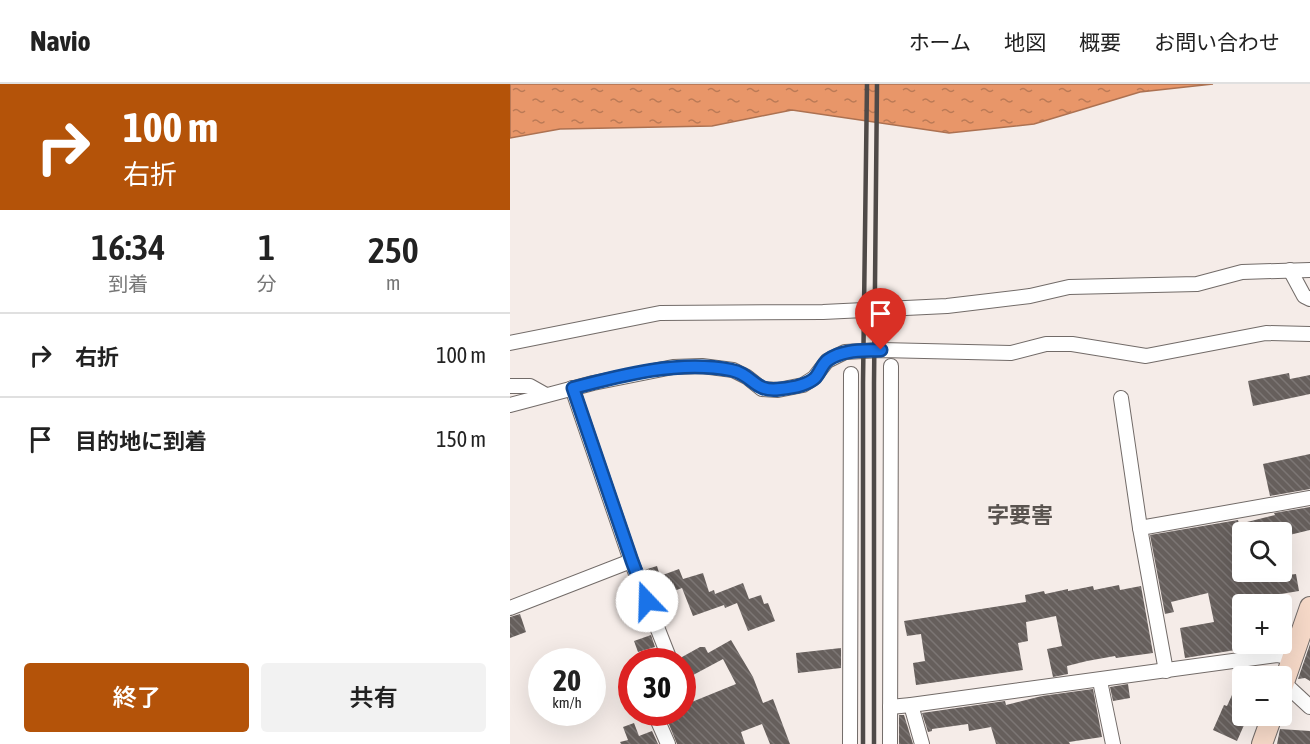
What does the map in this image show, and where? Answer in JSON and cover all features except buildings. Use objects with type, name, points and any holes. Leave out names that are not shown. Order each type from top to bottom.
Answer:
[{"type":"street","points":[[1290,270],[1304,296],[1310,299]]},
{"type":"street","points":[[510,343],[660,313],[823,312],[947,306],[1030,296],[1069,287],[1197,284],[1242,272],[1310,270]]},
{"type":"street","points":[[510,405],[573,388],[673,368],[702,366],[734,370],[762,389],[778,390],[803,385],[814,378],[827,361],[845,352],[881,350],[1011,353],[1046,344],[1072,344],[1146,356],[1266,333],[1310,334]]},
{"type":"street","points":[[890,744],[891,366]]},
{"type":"street","points":[[850,744],[851,374]]},
{"type":"street","points":[[510,386],[530,386],[546,395]]},
{"type":"street","points":[[573,388],[632,561],[665,648]]},
{"type":"street","points":[[1122,398],[1140,528],[1166,671]]},
{"type":"street","points":[[1140,528],[1310,498]]},
{"type":"street","points":[[510,608],[632,561]]},
{"type":"street","points":[[1289,666],[1310,607]]},
{"type":"street","points":[[890,706],[1100,681],[1277,655],[1291,658]]},
{"type":"street","points":[[1100,681],[1113,744]]},
{"type":"street","points":[[1292,694],[1310,707]]},
{"type":"street","points":[[911,705],[922,744]]},
{"type":"street","points":[[660,726],[668,744]]},
{"type":"street","points":[[1262,744],[1268,726]]},
{"type":"water","points":[[510,84],[1213,84],[1140,92],[1034,124],[949,133],[792,110],[712,126],[560,129],[510,138]]},
{"type":"railway","points":[[863,744],[863,383],[867,84]]},
{"type":"railway","points":[[874,744],[877,84]]},
{"type":"district","name":"字要害","points":[[1020,515]]},
{"type":"route","points":[[647,601],[573,388],[673,368],[702,366],[734,370],[762,389],[778,390],[803,385],[814,378],[827,361],[845,352],[881,350]]}]
